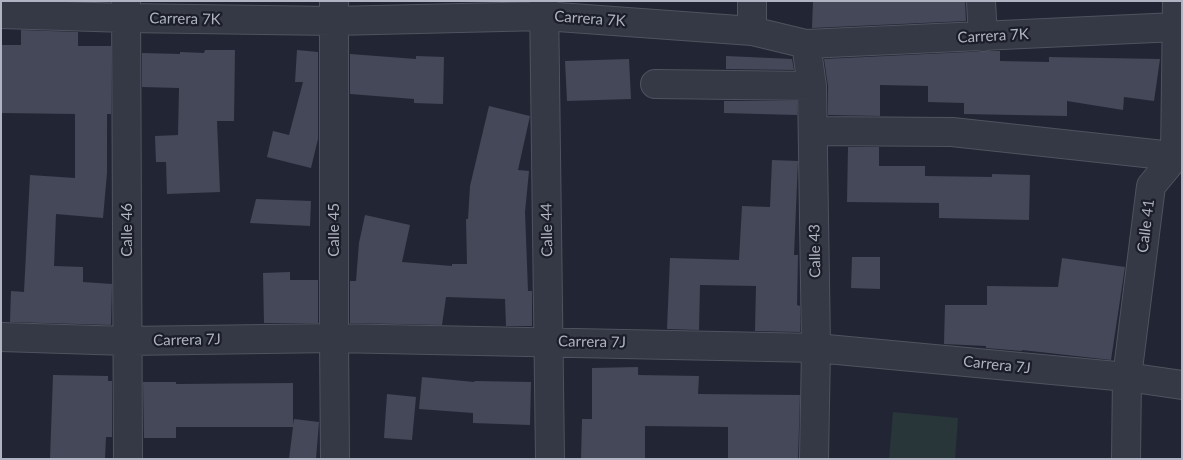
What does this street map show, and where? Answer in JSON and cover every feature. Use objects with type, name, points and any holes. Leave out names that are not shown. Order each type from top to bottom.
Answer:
[{"type":"street","points":[[752,1],[752,31]]},
{"type":"street","points":[[981,1],[982,37]]},
{"type":"street","name":"Carrera 7K","points":[[1,14],[126,10],[544,9],[752,31],[806,44],[982,37],[1177,14]]},
{"type":"street","name":"Calle 44","points":[[544,9],[550,459]]},
{"type":"street","name":"Calle 46","points":[[126,10],[128,459]]},
{"type":"street","name":"Calle 45","points":[[334,11],[335,459]]},
{"type":"street","points":[[813,131],[952,132],[1178,157],[1177,14]]},
{"type":"street","name":"Calle 43","points":[[806,44],[812,86],[813,131],[816,348],[814,459]]},
{"type":"street","points":[[655,84],[812,86]]},
{"type":"street","name":"Calle 41","points":[[1126,459],[1126,378],[1151,186],[1178,157]]},
{"type":"street","name":"Carrera 7J","points":[[1,337],[128,341],[334,338],[816,348],[1182,385]]},
{"type":"shaded area","points":[[893,412],[958,418],[955,459],[889,459]]},
{"type":"building","points":[[813,1],[965,1],[966,21],[812,28]]},
{"type":"building","points":[[21,30],[78,32],[78,46],[111,46],[111,114],[107,114],[107,173],[103,218],[56,214],[54,266],[83,267],[83,282],[112,284],[111,325],[10,322],[11,291],[24,292],[30,175],[75,178],[75,114],[1,113],[1,45],[21,45]]},
{"type":"building","points":[[205,50],[235,50],[234,121],[217,121],[220,192],[167,194],[166,162],[156,162],[155,136],[178,135],[179,88],[142,87],[142,53],[204,53]]},
{"type":"building","points":[[297,50],[318,52],[318,139],[311,168],[267,157],[273,131],[289,135],[303,82],[295,82]]},
{"type":"building","points":[[1000,51],[1000,61],[1049,62],[1049,57],[1160,59],[1154,101],[1124,97],[1123,110],[1067,101],[1067,116],[964,114],[964,103],[928,102],[928,86],[880,85],[880,116],[828,115],[828,86],[824,59]]},
{"type":"building","points":[[350,54],[416,59],[416,56],[444,57],[443,104],[414,103],[414,99],[350,94]]},
{"type":"building","points":[[726,56],[792,59],[794,70],[726,69]]},
{"type":"building","points":[[629,59],[631,99],[567,101],[565,61]]},
{"type":"building","points":[[724,101],[797,101],[797,115],[724,113]]},
{"type":"building","points":[[489,106],[530,116],[518,170],[529,171],[525,212],[528,291],[532,291],[532,326],[506,326],[505,299],[446,297],[442,325],[350,323],[350,281],[356,281],[359,243],[365,215],[410,225],[402,262],[452,266],[452,264],[467,264],[466,219],[468,219],[470,186]]},
{"type":"building","points":[[848,147],[879,147],[879,166],[925,166],[925,176],[992,177],[992,174],[1030,175],[1029,220],[939,218],[939,203],[847,202]]},
{"type":"building","points":[[772,160],[798,161],[794,255],[798,255],[797,305],[800,306],[800,332],[755,331],[756,286],[700,285],[699,330],[667,329],[670,258],[739,260],[742,206],[770,207]]},
{"type":"building","points":[[256,199],[311,201],[310,226],[250,223]]},
{"type":"building","points":[[852,257],[880,257],[880,289],[851,288]]},
{"type":"building","points":[[1062,258],[1125,267],[1111,360],[986,348],[986,346],[944,344],[945,305],[987,305],[987,286],[1058,287]]},
{"type":"building","points":[[290,272],[290,280],[318,280],[318,323],[264,323],[263,273]]},
{"type":"building","points":[[638,367],[638,375],[699,376],[698,394],[800,395],[798,459],[728,459],[728,427],[645,426],[645,459],[581,459],[582,419],[592,419],[592,368]]},
{"type":"building","points":[[53,375],[108,376],[108,381],[112,381],[112,437],[106,437],[105,459],[50,459]]},
{"type":"building","points":[[422,377],[474,382],[531,382],[530,425],[473,423],[473,413],[419,409]]},
{"type":"building","points":[[143,382],[176,382],[176,384],[293,383],[293,425],[294,419],[319,422],[316,459],[289,459],[293,427],[176,427],[176,438],[144,438]]},
{"type":"building","points":[[387,394],[416,397],[412,440],[384,438]]}]
